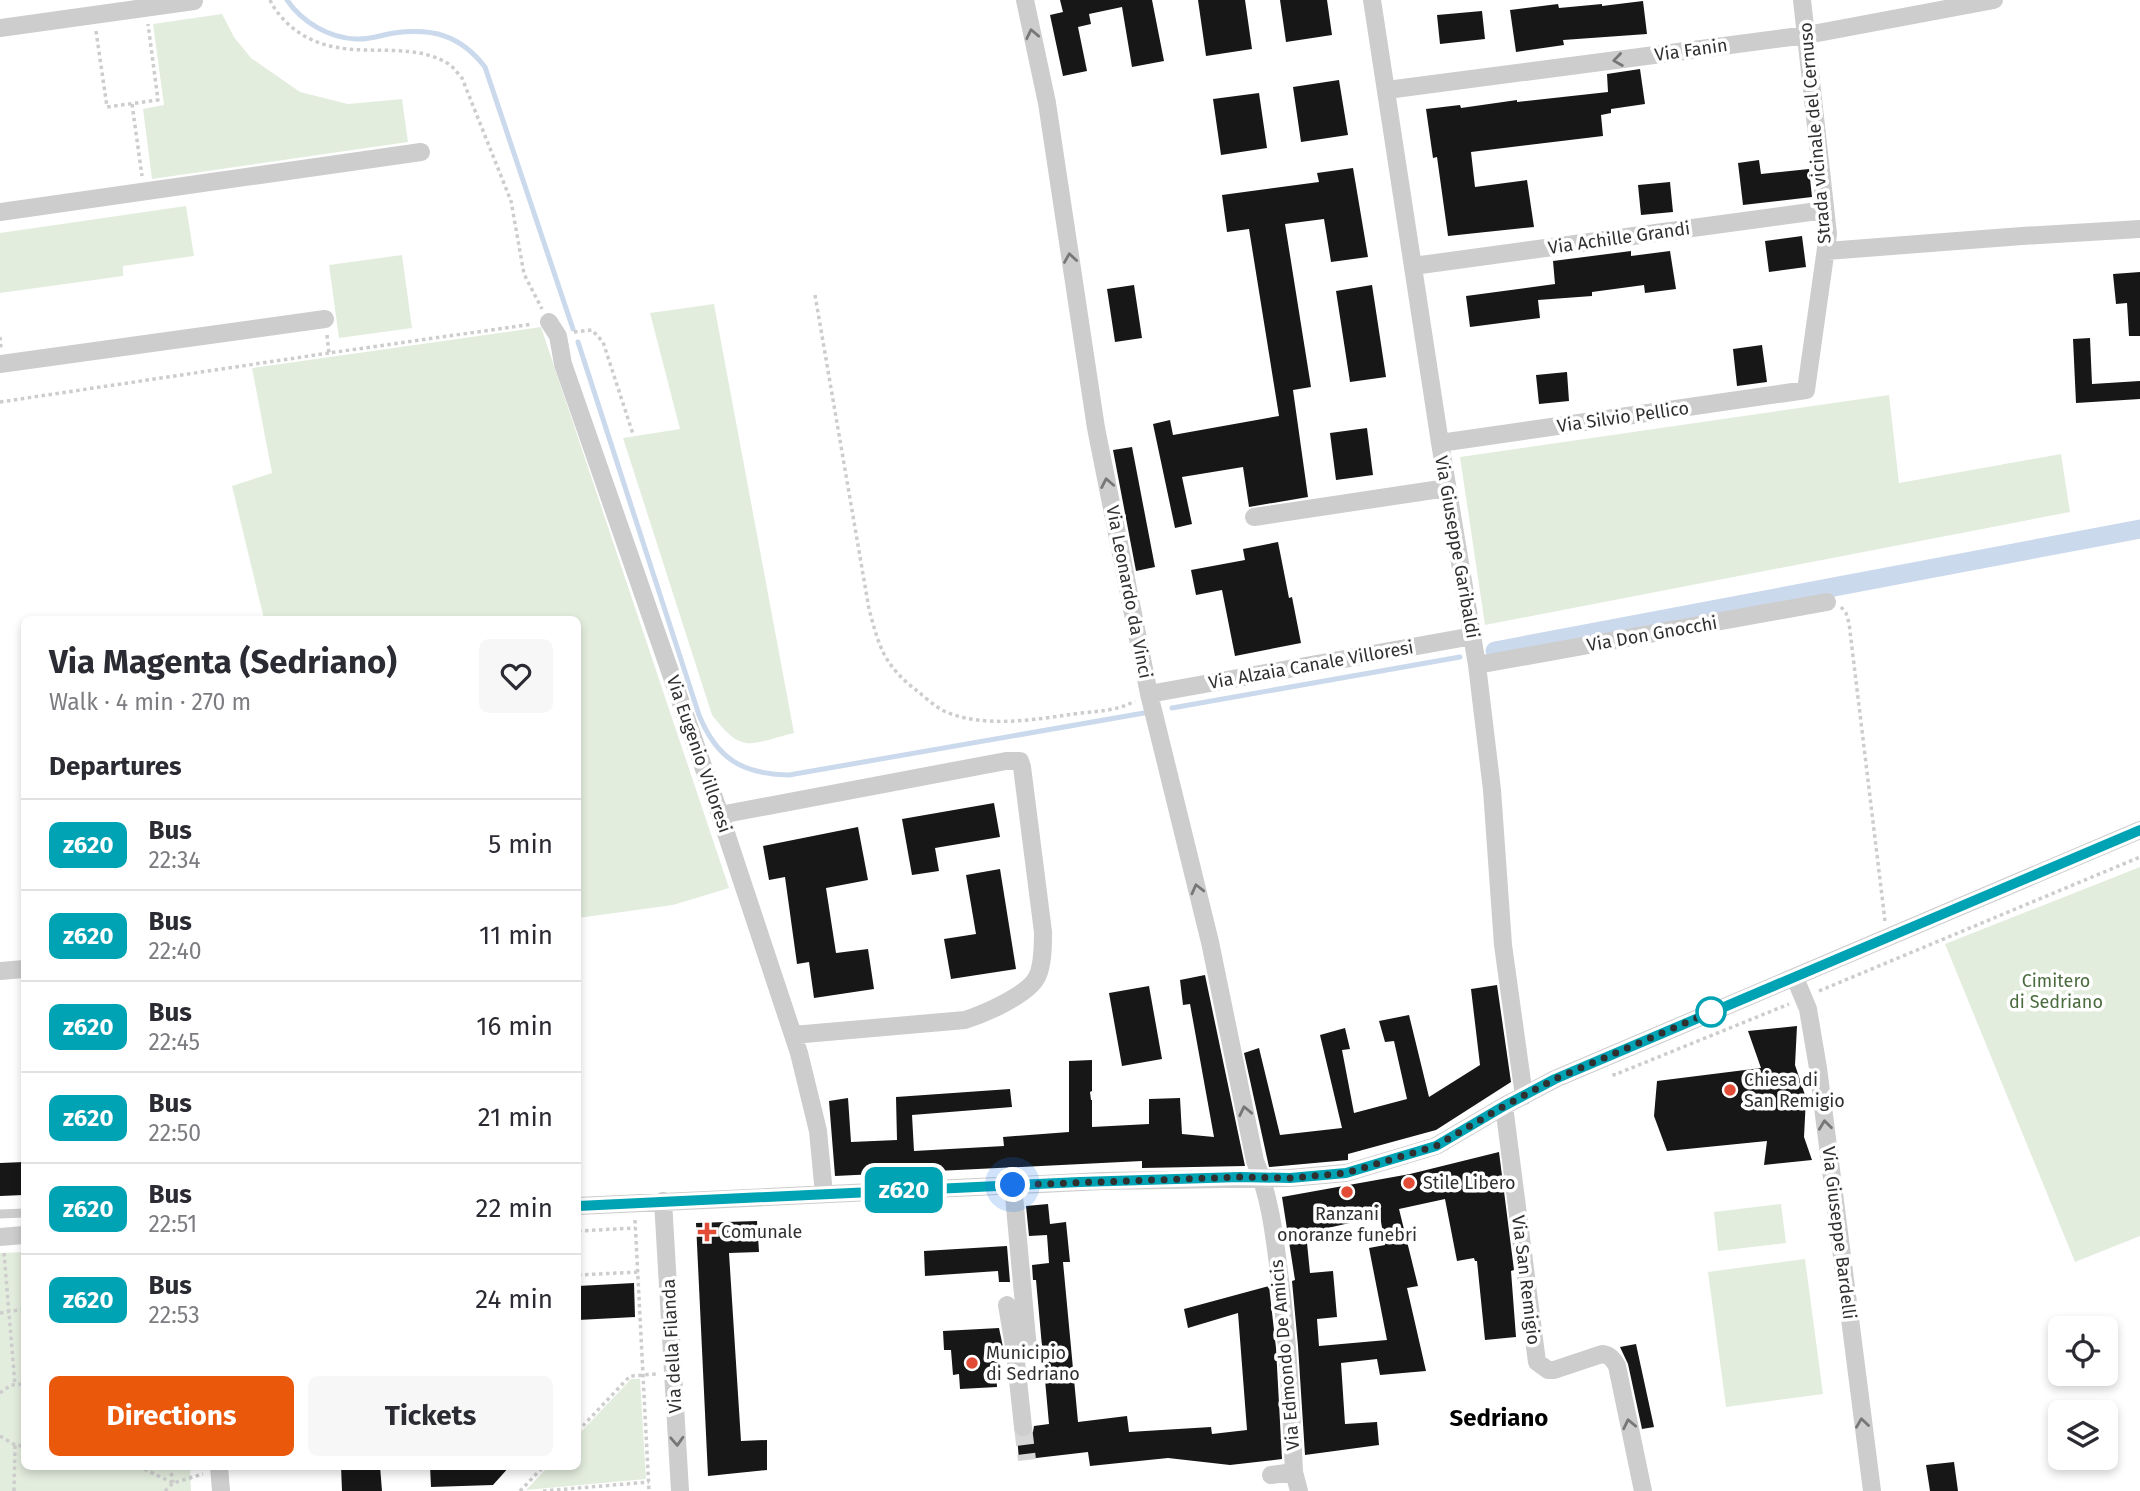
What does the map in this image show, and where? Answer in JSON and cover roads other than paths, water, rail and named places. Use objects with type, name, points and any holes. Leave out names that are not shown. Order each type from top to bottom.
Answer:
[{"type":"street","name":"Via Leonardo da Vinci","points":[[1025,0],[1047,103],[1096,428],[1149,694],[1210,942],[1255,1161],[1261,1177]]},
{"type":"street","name":"Via Giuseppe Garibaldi","points":[[1372,0],[1447,488],[1473,636],[1492,790],[1503,945],[1524,1096]]},
{"type":"street","name":"Strada vicinale del Cernuso","points":[[1802,0],[1828,234],[1806,390]]},
{"type":"street","name":"Via Fanin","points":[[1387,90],[1807,35],[1994,0]]},
{"type":"street","points":[[0,28],[194,1]]},
{"type":"street","points":[[0,212],[421,152]]},
{"type":"street","name":"Via Achille Grandi","points":[[1413,267],[1825,210]]},
{"type":"street","points":[[1827,251],[2140,229]]},
{"type":"street","points":[[0,364],[325,319]]},
{"type":"street","name":"Via Eugenio Villoresi","points":[[554,329],[563,364],[720,815],[793,1035],[818,1131],[824,1194]]},
{"type":"street","name":"Via Silvio Pellico","points":[[1440,443],[1806,390]]},
{"type":"street","points":[[1254,517],[1447,488]]},
{"type":"street","name":"Via Don Gnocchi","points":[[1477,665],[1827,602]]},
{"type":"street","name":"Via Alzaia Canale Villoresi","points":[[1149,694],[1473,636]]},
{"type":"street","points":[[720,815],[1006,761],[1020,761],[1022,767],[1043,932],[1037,977],[1028,988],[984,1014],[965,1020],[793,1035]]},
{"type":"street","points":[[581,1206],[1013,1185],[1290,1178],[1346,1173],[1436,1146],[1555,1079],[2140,830]]},
{"type":"street","points":[[0,971],[21,969]]},
{"type":"street","name":"Via Giuseppe Bardelli","points":[[1795,978],[1808,1009],[1818,1068],[1872,1491]]},
{"type":"street","name":"Via San Remigio","points":[[1504,1106],[1514,1137],[1537,1362],[1542,1367],[1554,1370],[1602,1354],[1613,1359],[1643,1491]]},
{"type":"street","name":"Via Edmondo De Amicis","points":[[1261,1177],[1271,1213],[1287,1335],[1294,1472],[1299,1491]]},
{"type":"street","points":[[1013,1185],[1028,1349],[1015,1352]]},
{"type":"street","name":"Via della Filanda","points":[[663,1201],[680,1491]]},
{"type":"street","points":[[1007,1305],[1023,1427]]},
{"type":"street","points":[[219,1470],[221,1491]]},
{"type":"street","points":[[1271,1475],[1294,1472]]},
{"type":"lane","points":[[0,1214],[20,1213],[11,1236]]},
{"type":"waterway","points":[[287,0],[308,22],[336,36],[361,39],[394,33],[433,33],[456,41],[476,56],[485,67],[573,329]]},
{"type":"waterway","points":[[578,342],[699,715],[714,743],[733,761],[758,771],[789,775],[1144,713]]},
{"type":"waterway","points":[[1495,651],[2140,529]]},
{"type":"waterway","points":[[1172,708],[1460,657]]},
{"type":"tunnel","points":[[1023,1427],[1027,1460]]},
{"type":"place","name":"Chiesa di San Remigio","points":[[1730,1090]]},
{"type":"place","name":"Stile Libero","points":[[1409,1183]]},
{"type":"place","name":"Ranzani onoranze funebri","points":[[1347,1192]]},
{"type":"place","name":"Comunale","points":[[707,1232]]},
{"type":"place","name":"Municipio di Sedriano","points":[[972,1363]]},
{"type":"district","name":"Sedriano","points":[[1499,1418]]},
{"type":"park label","name":"Cimitero di Sedriano","points":[[2056,991]]}]
